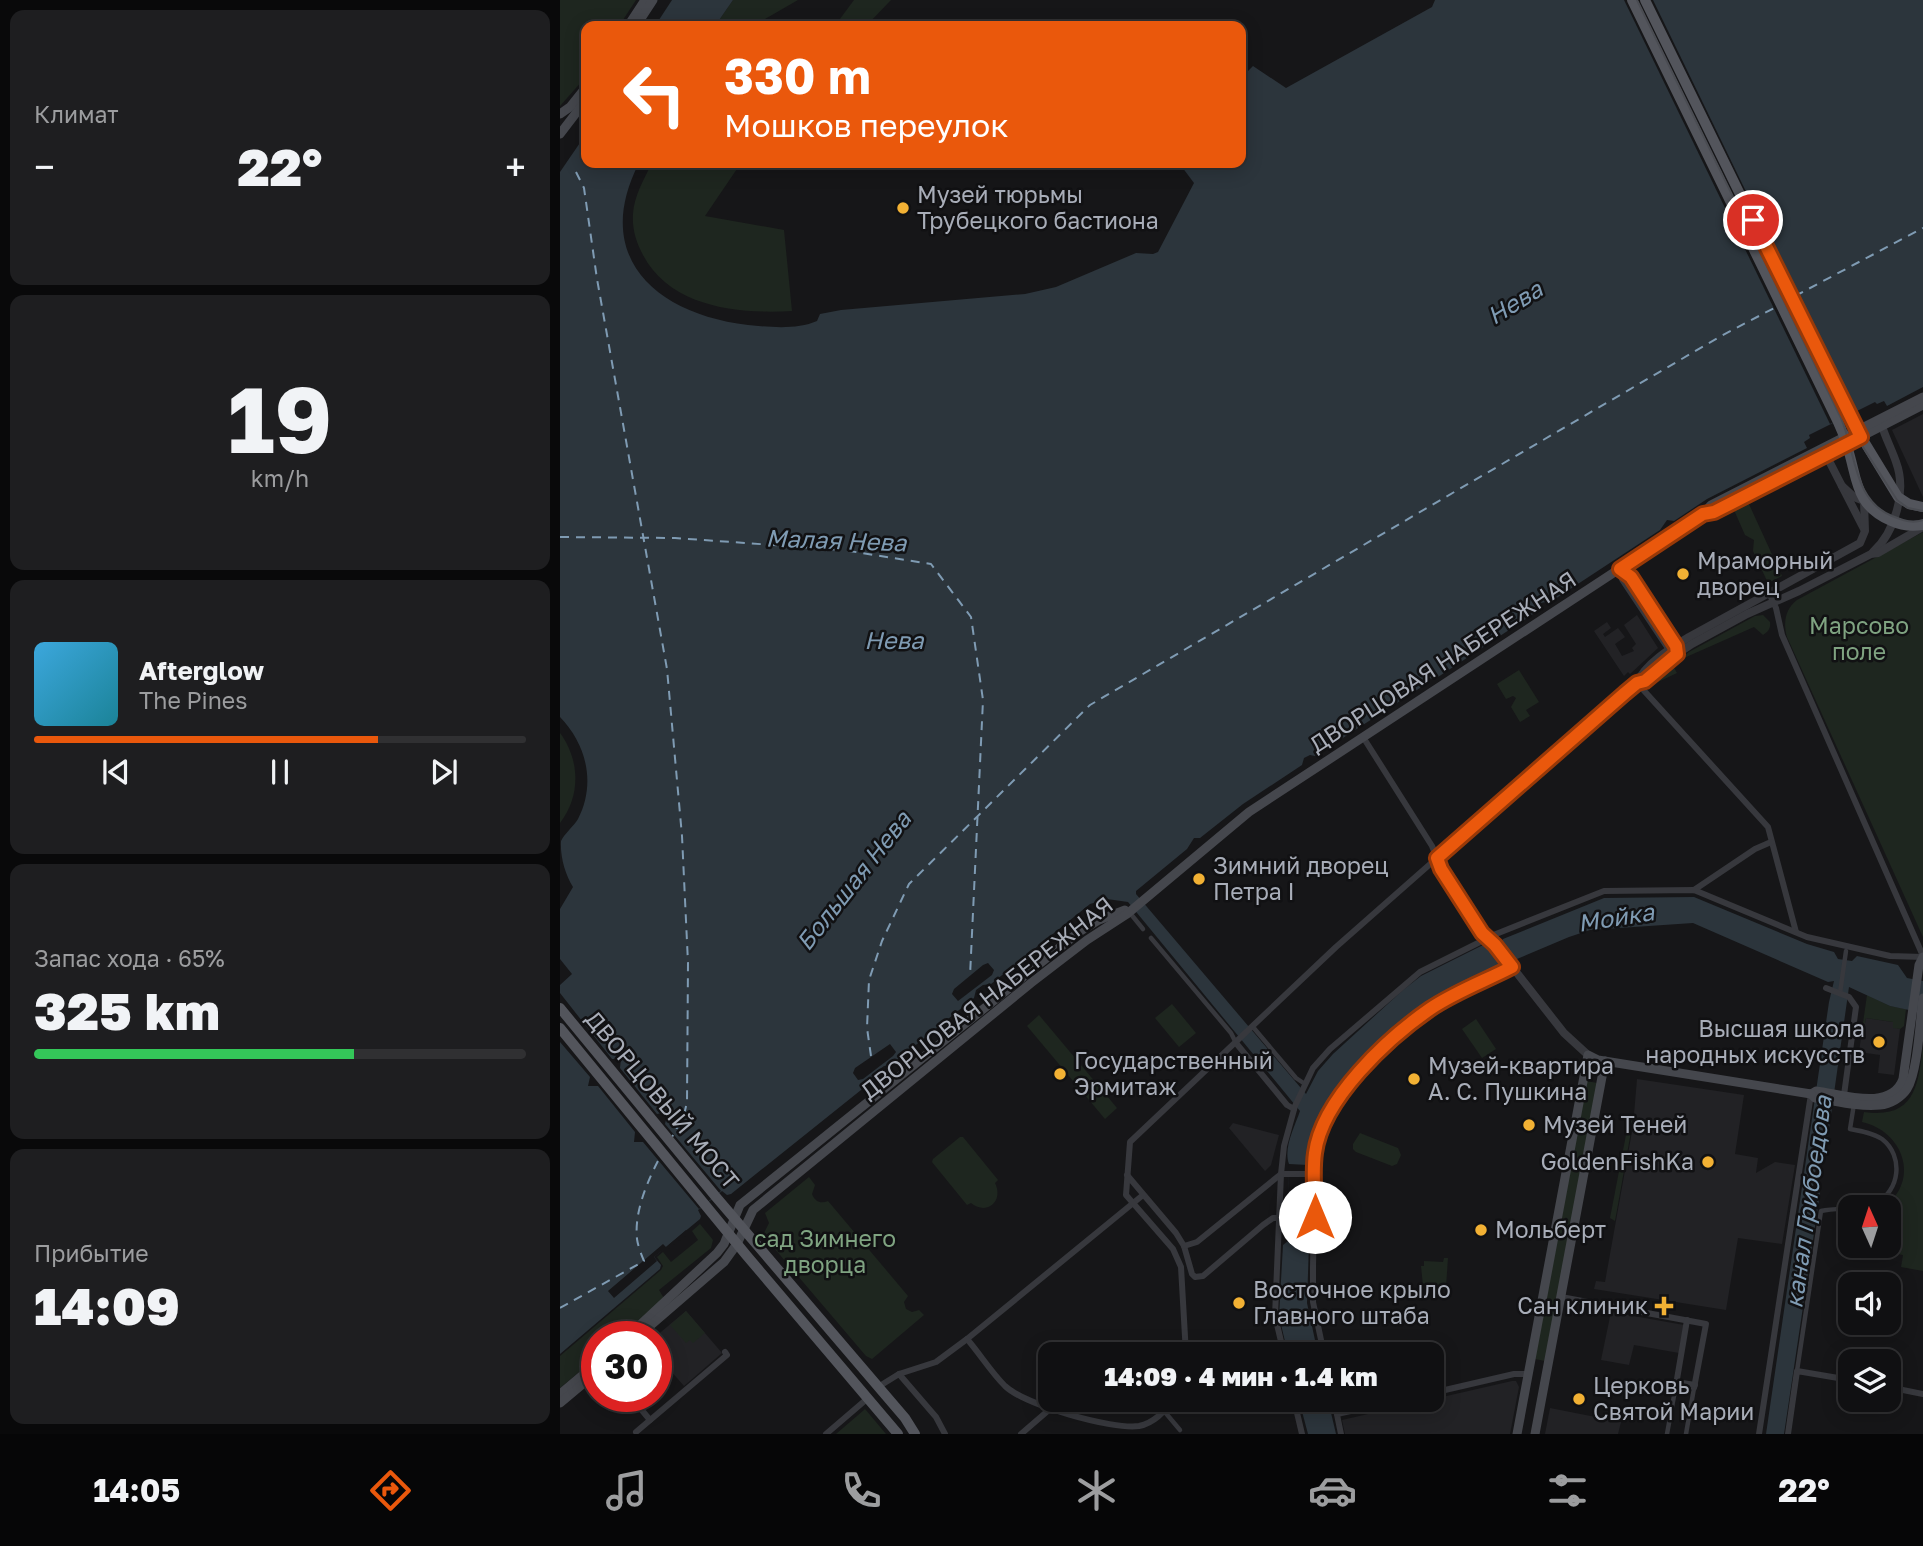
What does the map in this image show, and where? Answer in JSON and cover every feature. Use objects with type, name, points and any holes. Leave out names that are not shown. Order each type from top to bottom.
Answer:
[{"type":"main road","points":[[631,21],[645,0]]},
{"type":"main road","points":[[639,21],[653,0]]},
{"type":"main road","points":[[1632,0],[1837,420],[1858,490],[1864,501],[1875,512],[1894,522],[1923,526]]},
{"type":"main road","points":[[1645,0],[1848,415],[1898,497],[1909,504],[1923,507]]},
{"type":"main road","points":[[560,114],[581,96]]},
{"type":"main road","points":[[560,134],[578,111],[581,102]]},
{"type":"main road","points":[[560,122],[578,111]]},
{"type":"main road","name":"ДВОРЦОВАЯ НАБЕРЕЖНАЯ","points":[[1859,434],[1923,397]]},
{"type":"main road","name":"ДВОРЦОВАЯ НАБЕРЕЖНАЯ","points":[[656,1321],[724,1262],[737,1244],[753,1210],[1031,983],[1130,911],[1249,812],[1703,514],[1711,505],[1923,405]]},
{"type":"main road","name":"ДВОРЦОВАЯ НАБЕРЕЖНАЯ","points":[[1703,514],[1714,512],[1826,455],[1845,440]]},
{"type":"main road","name":"ДВОРЦОВАЯ НАБЕРЕЖНАЯ","points":[[643,1321],[717,1253],[724,1244],[740,1205],[1079,932],[1099,920],[1130,911]]},
{"type":"main road","points":[[1837,1096],[1854,1103],[1884,1104],[1904,1093],[1912,1075],[1917,980],[1923,957]]},
{"type":"main road","points":[[1517,1434],[1588,1055],[1605,1061],[1814,1094],[1880,1098],[1898,1090],[1903,1079],[1917,1012],[1923,998]]},
{"type":"main road","name":"ДВОРЦОВЫЙ МОСТ","points":[[560,1008],[915,1434]]},
{"type":"main road","name":"ДВОРЦОВЫЙ МОСТ","points":[[560,1028],[737,1244],[898,1434]]},
{"type":"main road","points":[[1535,1434],[1605,1061]]},
{"type":"main road","points":[[1583,1079],[1589,1072],[1596,1072],[1601,1076],[1601,1082]]},
{"type":"main road","points":[[1528,1374],[1546,1377]]},
{"type":"main road","points":[[560,1394],[581,1376]]},
{"type":"main road","points":[[560,1403],[581,1385]]},
{"type":"street","points":[[1871,555],[1884,541],[1894,522],[1898,497],[1899,470],[1882,426]]},
{"type":"street","points":[[1826,455],[1865,531]]},
{"type":"street","points":[[1185,1342],[1181,1267],[1173,1249],[1126,1195],[1130,1142],[1336,947],[1637,683],[1645,681],[1674,650],[1860,543],[1865,531],[1864,501],[1854,497],[1842,486]]},
{"type":"street","points":[[1674,650],[1878,553],[1923,526]]},
{"type":"street","points":[[1620,569],[1623,579],[1674,650]]},
{"type":"street","points":[[1281,1342],[1275,1315],[1283,1217],[1284,1146],[1295,1107],[1313,1068],[1330,1049],[1413,977],[1487,938],[1604,891],[1694,890],[1796,932],[1890,956],[1923,957],[1782,635],[1774,602],[1769,593]]},
{"type":"street","points":[[1637,683],[1768,827],[1796,932]]},
{"type":"street","points":[[1363,737],[1432,846],[1441,869],[1482,933],[1495,945],[1571,1041],[1588,1055]]},
{"type":"street","points":[[1694,890],[1755,849],[1771,842]]},
{"type":"street","points":[[1130,911],[1143,929]]},
{"type":"street","points":[[1151,938],[1287,1105],[1295,1107]]},
{"type":"street","points":[[1840,993],[1846,951]]},
{"type":"street","points":[[1321,1342],[1313,1302],[1311,1174],[1323,1126],[1372,1056],[1432,1007],[1509,964]]},
{"type":"street","points":[[1829,989],[1849,997],[1855,1003],[1856,1010],[1837,1096]]},
{"type":"street","points":[[1252,1028],[1303,1086]]},
{"type":"street","points":[[1759,1434],[1814,1094]]},
{"type":"street","points":[[1788,1434],[1821,1211],[1872,1205],[1887,1195],[1895,1181],[1896,1161],[1887,1144],[1872,1134],[1850,1129],[1854,1103]]},
{"type":"street","points":[[1184,1247],[1197,1242],[1284,1174],[1311,1174]]},
{"type":"street","points":[[1127,1175],[1184,1247],[1192,1274],[1200,1277],[1273,1218],[1311,1217]]},
{"type":"street","points":[[878,1387],[899,1374],[936,1362],[1143,1195]]},
{"type":"street","points":[[1561,1297],[1706,1324],[1686,1434]]},
{"type":"street","points":[[1667,1434],[1687,1320]]},
{"type":"street","points":[[967,1339],[1006,1387],[1025,1400],[1038,1405]]},
{"type":"street","points":[[636,1432],[727,1355],[725,1352]]},
{"type":"street","points":[[1797,1371],[1838,1378]]},
{"type":"street","points":[[899,1374],[936,1417],[944,1434]]},
{"type":"street","points":[[1444,1390],[1514,1374],[1528,1374]]},
{"type":"street","points":[[1676,1384],[1695,1387]]},
{"type":"street","points":[[1901,1390],[1923,1394]]},
{"type":"street","points":[[826,1434],[868,1398]]},
{"type":"street","points":[[643,1412],[650,1420]]},
{"type":"street","points":[[1021,1434],[1047,1412]]},
{"type":"street","points":[[1064,1412],[1129,1426],[1150,1423],[1163,1412]]},
{"type":"street","points":[[1165,1412],[1180,1430]]},
{"type":"street","points":[[1297,1412],[1302,1434]]},
{"type":"street","points":[[1342,1434],[1337,1414],[1346,1412]]},
{"type":"shaded area","points":[[1923,414],[1923,497],[1892,430]]},
{"type":"shaded area","points":[[1637,615],[1658,648],[1630,674],[1628,672],[1624,676],[1594,631],[1607,622],[1611,628],[1603,634],[1605,637],[1618,628],[1625,637],[1615,644],[1622,656],[1634,651],[1632,648],[1636,644],[1624,625]]},
{"type":"shaded area","name":"Высшая школа народных искусств","points":[[1866,1018],[1893,1022],[1893,1027],[1900,1029],[1894,1075],[1878,1073],[1880,1055],[1859,1052]]},
{"type":"shaded area","points":[[1637,1079],[1744,1095],[1735,1154],[1758,1158],[1756,1173],[1775,1162],[1795,1165],[1782,1244],[1738,1238],[1726,1310],[1594,1289],[1596,1281],[1605,1282],[1633,1126]]},
{"type":"shaded area","points":[[1233,1123],[1279,1135],[1271,1165],[1265,1171],[1229,1128]]},
{"type":"shaded area","points":[[686,1311],[722,1353],[684,1386],[672,1372],[672,1323]]},
{"type":"shaded area","points":[[1611,1312],[1684,1325],[1679,1353],[1634,1345],[1629,1365],[1601,1360]]},
{"type":"shaded area","points":[[1516,1381],[1519,1387],[1510,1434],[1345,1434],[1342,1420],[1377,1412],[1444,1412],[1444,1397]]},
{"type":"shaded area","points":[[1550,1408],[1621,1422],[1618,1434],[1545,1434]]},
{"type":"green space","points":[[560,0],[636,0],[622,21],[581,21],[581,82],[560,106]]},
{"type":"green space","points":[[733,0],[798,0],[762,21],[718,21]]},
{"type":"green space","points":[[854,0],[891,0],[871,21],[838,21]]},
{"type":"green space","points":[[650,168],[738,168],[705,216],[784,230],[792,311],[729,309],[688,297],[671,287],[655,273],[643,255],[634,230],[634,207]]},
{"type":"green space","points":[[1748,502],[1782,576],[1768,583],[1753,551],[1754,540],[1745,535],[1734,510]]},
{"type":"green space","name":"Марсово поле","points":[[1923,532],[1923,937],[1787,637],[1785,627],[1788,612],[1797,600]]},
{"type":"green space","points":[[1763,615],[1770,624],[1769,630],[1763,635],[1754,627],[1684,658],[1674,668],[1677,673],[1656,683],[1655,679],[1689,652],[1755,616]]},
{"type":"green space","points":[[1519,670],[1539,702],[1526,710],[1530,716],[1520,722],[1511,707],[1516,698],[1513,696],[1506,699],[1497,684]]},
{"type":"green space","points":[[560,733],[567,744],[574,766],[575,790],[560,823]]},
{"type":"green space","points":[[1867,995],[1890,1006],[1906,1009],[1904,1026],[1900,1029],[1893,1028],[1893,1022],[1866,1018],[1863,1023]]},
{"type":"green space","points":[[1172,1004],[1196,1033],[1179,1047],[1155,1018]]},
{"type":"green space","points":[[1039,1015],[1117,1108],[1105,1119],[1027,1026]]},
{"type":"green space","points":[[1476,1019],[1496,1049],[1482,1058],[1462,1029]]},
{"type":"green space","points":[[1923,1046],[1923,1271],[1901,1267],[1901,1195],[1896,1195],[1902,1184],[1902,1158],[1888,1135],[1862,1122],[1864,1112],[1881,1113],[1904,1105],[1911,1097],[1919,1074]]},
{"type":"green space","points":[[1587,1081],[1597,1083],[1545,1361],[1535,1359]]},
{"type":"green space","points":[[1630,1114],[1633,1114],[1632,1126],[1615,1221],[1610,1218]]},
{"type":"green space","points":[[1360,1133],[1398,1148],[1401,1155],[1397,1164],[1392,1166],[1356,1152],[1353,1144]]},
{"type":"green space","points":[[963,1137],[998,1180],[995,1183],[996,1201],[988,1207],[977,1207],[971,1203],[967,1205],[932,1162]]},
{"type":"green space","name":"сад Зимнего дворца","points":[[809,1177],[815,1185],[812,1194],[815,1199],[828,1201],[908,1296],[904,1302],[906,1309],[912,1312],[919,1310],[924,1315],[872,1359],[866,1356],[763,1235],[769,1223],[765,1213]]},
{"type":"green space","points":[[700,1224],[713,1240],[711,1248],[659,1290],[665,1300],[640,1321],[601,1321],[661,1270],[663,1266],[657,1257],[663,1252],[671,1262],[698,1240],[692,1231]]},
{"type":"green space","points":[[1444,1258],[1448,1258],[1446,1287],[1423,1286],[1421,1266],[1424,1266],[1424,1261],[1443,1262]]},
{"type":"green space","points":[[686,1311],[705,1333],[693,1343],[690,1340],[686,1343],[672,1327],[672,1323]]},
{"type":"green space","points":[[581,1338],[581,1370],[560,1388],[560,1356]]},
{"type":"green space","points":[[864,1410],[886,1434],[836,1434]]},
{"type":"water","points":[[672,0],[733,0],[718,21],[658,21]]},
{"type":"water","name":"Нева","points":[[1435,0],[1923,0],[1923,387],[1887,406],[1884,401],[1877,404],[1875,402],[1809,435],[1810,438],[1804,442],[1807,448],[1707,499],[1674,521],[1667,520],[1660,530],[1552,601],[1540,603],[1539,610],[1435,679],[1423,680],[1420,688],[1315,756],[1304,758],[1302,765],[1243,804],[1200,838],[1194,838],[1187,849],[1136,891],[1306,1094],[1318,1071],[1333,1054],[1421,976],[1483,945],[1490,948],[1501,943],[1503,939],[1604,898],[1694,897],[1807,944],[1834,952],[1838,959],[1852,961],[1857,956],[1898,965],[1907,978],[1923,981],[1923,1013],[1890,1006],[1849,987],[1828,1136],[1820,1140],[1813,1187],[1820,1193],[1784,1434],[1766,1434],[1834,981],[1828,982],[1693,923],[1590,930],[1517,959],[1512,957],[1501,962],[1498,968],[1452,988],[1426,1003],[1388,1033],[1350,1072],[1321,1116],[1312,1139],[1310,1162],[1307,1164],[1307,1303],[1315,1342],[1285,1342],[1279,1316],[1283,1245],[1288,1241],[1287,1151],[1300,1111],[1128,902],[1107,899],[1090,904],[991,984],[976,990],[974,998],[891,1065],[877,1071],[876,1078],[731,1194],[727,1195],[722,1191],[698,1210],[700,1219],[654,1257],[661,1265],[660,1269],[599,1321],[581,1321],[581,1336],[560,1354],[560,1042],[583,1023],[560,1038],[560,985],[572,974],[560,959],[560,909],[573,887],[564,865],[561,841],[578,819],[584,806],[587,779],[586,765],[577,740],[560,717],[560,172],[581,141],[581,168],[637,168],[626,196],[623,226],[628,253],[641,275],[660,294],[685,308],[715,319],[748,325],[792,327],[817,321],[820,314],[841,310],[1025,294],[1056,287],[1136,253],[1158,252],[1194,183],[1183,168],[1246,168],[1246,73],[1253,66],[1286,88],[1432,7]]},
{"type":"water","points":[[1302,1412],[1331,1412],[1336,1434],[1308,1434]]},
{"type":"pier","points":[[1624,0],[1653,0],[1853,412],[1830,424]]},
{"type":"pier","points":[[988,963],[994,970],[992,975],[958,1001],[952,994],[954,989]]},
{"type":"pier","points":[[560,993],[612,1059],[621,1059],[620,1068],[657,1114],[667,1115],[665,1124],[721,1191],[699,1209],[643,1142],[634,1142],[635,1132],[598,1086],[588,1086],[590,1077],[560,1042]]},
{"type":"pier","points":[[890,1044],[896,1052],[893,1056],[858,1080],[853,1073],[855,1068]]},
{"type":"pier","points":[[1289,1164],[1308,1165],[1306,1240],[1287,1240]]},
{"type":"pier","points":[[686,1230],[689,1233],[654,1257],[657,1261],[614,1298],[608,1291],[663,1244],[666,1247]]},
{"type":"ferry route","points":[[576,172],[584,188],[597,279],[667,669],[682,836],[688,963],[687,1102],[684,1115],[672,1137]]},
{"type":"ferry route","points":[[1795,296],[1923,228]]},
{"type":"ferry route","points":[[871,1056],[867,1028],[869,980],[882,941],[909,884],[1090,705],[1721,336],[1778,306]]},
{"type":"ferry route","points":[[560,537],[675,538],[843,550],[931,564],[971,617],[983,700],[970,976]]},
{"type":"ferry route","points":[[560,1308],[644,1261],[637,1239],[638,1218],[647,1186],[660,1157]]},
{"type":"tram line","points":[[1637,0],[1841,418],[1863,487],[1879,509],[1903,520],[1923,520]]},
{"type":"tram line","points":[[1852,430],[1897,500],[1908,508],[1923,511]]},
{"type":"place","name":"Музей тюрьмы Трубецкого бастиона","points":[[903,208]]},
{"type":"place","name":"Мраморный дворец","points":[[1683,574]]},
{"type":"place","name":"Зимний дворец Петра I","points":[[1199,879]]},
{"type":"place","name":"Высшая школа народных искусств","points":[[1879,1042]]},
{"type":"place","name":"Государственный Эрмитаж","points":[[1060,1074]]},
{"type":"place","name":"Музей-квартира А. С. Пушкина","points":[[1414,1079]]},
{"type":"place","name":"Музей Теней","points":[[1529,1125]]},
{"type":"place","name":"GoldenFishKa","points":[[1708,1162]]},
{"type":"place","name":"Мольберт","points":[[1481,1230]]},
{"type":"place","name":"Восточное крыло Главного штаба","points":[[1239,1303]]},
{"type":"place","name":"Сан клиник","points":[[1664,1306]]},
{"type":"place","name":"Церковь Святой Марии","points":[[1579,1399]]},
{"type":"route","points":[[1315,1217],[1315,1152],[1321,1132],[1338,1101],[1363,1066],[1432,1007],[1512,967],[1482,933],[1441,869],[1437,858],[1625,693],[1637,683],[1645,681],[1677,654],[1676,646],[1630,575],[1620,569],[1703,514],[1714,512],[1861,437],[1753,220]]},
{"type":"water label","name":"Малая Нева","points":[[836,541]]},
{"type":"water label","name":"Большая Нева","points":[[854,881]]},
{"type":"water label","name":"Мойка","points":[[1616,918]]},
{"type":"water label","name":"канал Грибоедова","points":[[1809,1202]]}]
